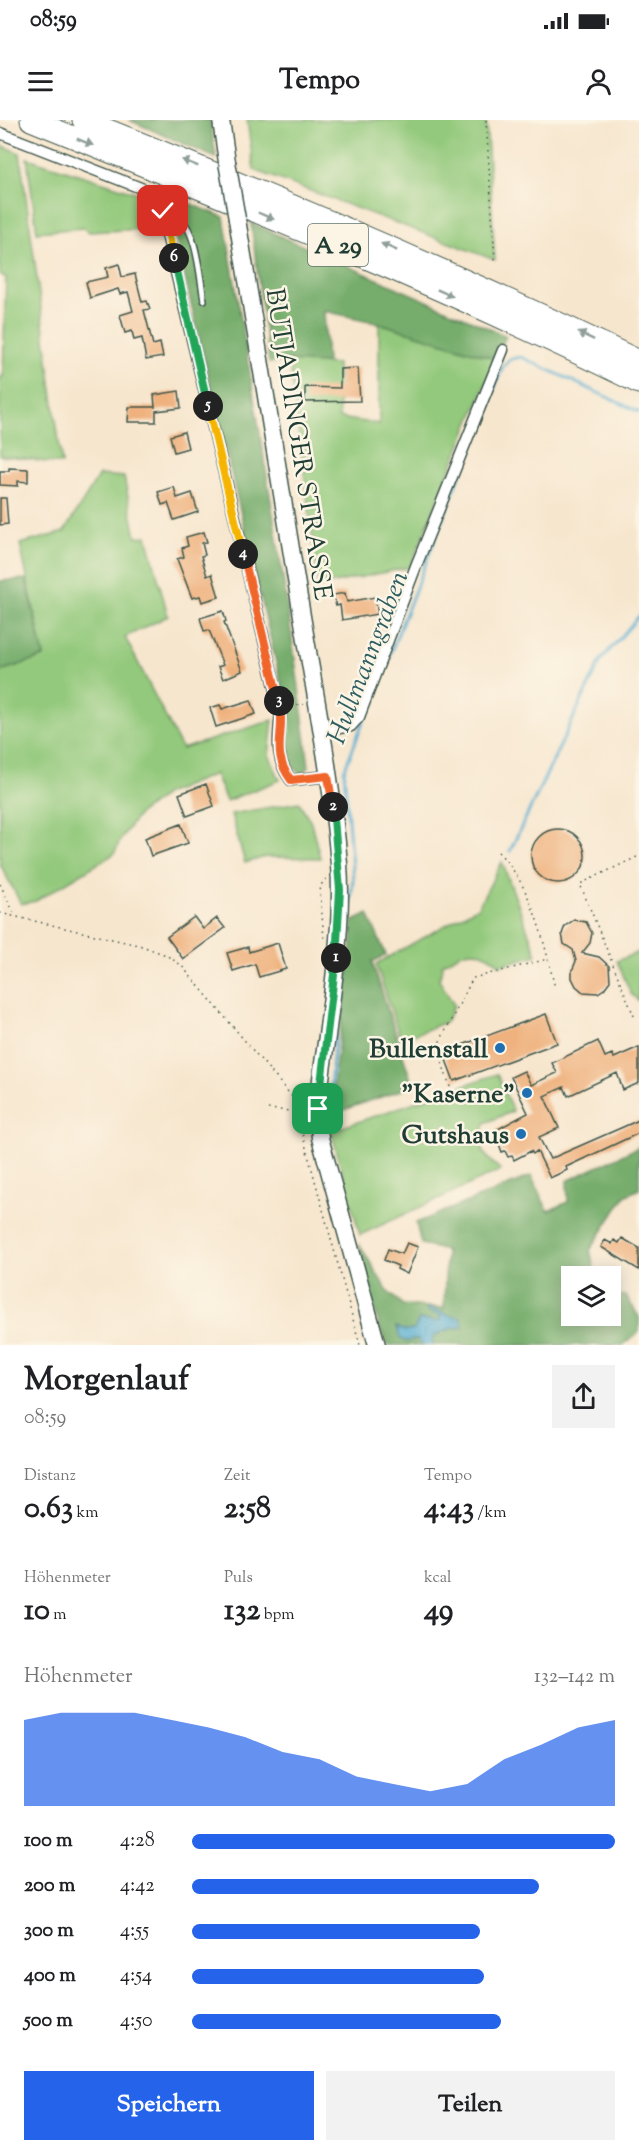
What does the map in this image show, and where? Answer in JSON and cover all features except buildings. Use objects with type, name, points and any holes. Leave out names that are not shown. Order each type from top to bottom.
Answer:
[{"type":"highway","name":"A 29","points":[[31,120],[361,255],[639,383]]},
{"type":"highway","name":"A 29","points":[[83,120],[356,232],[547,317],[639,361]]},
{"type":"street","name":"BUTJADINGER STRASSE","points":[[220,120],[321,731],[336,837],[339,904],[335,965],[311,1114],[378,1345]]},
{"type":"street","points":[[0,133],[151,192],[159,201],[282,711],[278,746],[282,769],[291,780],[328,776]]},
{"type":"street","points":[[321,731],[351,726],[359,717],[416,566],[503,351]]},
{"type":"lane","points":[[163,211],[178,216],[194,242],[204,300]]},
{"type":"path","points":[[486,120],[495,260]]},
{"type":"path","points":[[290,706],[309,703]]},
{"type":"path","points":[[498,852],[507,861],[527,896],[540,929],[555,988]]},
{"type":"path","points":[[634,1016],[580,885],[639,856]]},
{"type":"path","points":[[0,884],[15,915]]},
{"type":"path","points":[[0,913],[142,946],[166,955],[181,965],[311,1114]]},
{"type":"path","points":[[450,1087],[437,1047],[473,978],[548,959]]},
{"type":"path","points":[[268,1109],[311,1114]]},
{"type":"green space","points":[[129,120],[210,120],[216,158]]},
{"type":"green space","points":[[247,120],[486,120],[495,260],[254,170]]},
{"type":"green space","points":[[0,145],[20,153],[62,464],[0,456],[0,377],[3,377],[6,277],[0,275]]},
{"type":"green space","points":[[27,158],[150,197],[157,207],[160,228],[89,232],[83,228],[37,232]]},
{"type":"green space","points":[[165,194],[224,217],[291,629],[309,767],[302,775],[291,765],[287,746],[285,700]]},
{"type":"green space","points":[[251,223],[506,336],[496,359],[379,323],[324,311],[327,363],[289,361],[269,363]]},
{"type":"green space","points":[[379,323],[496,359],[410,567],[319,586],[289,361],[337,364],[339,418],[379,424]]},
{"type":"green space","points":[[99,475],[124,477],[136,537],[147,536],[168,616],[125,637],[182,749],[273,720],[269,755],[280,780],[226,801],[215,774],[166,794],[138,815],[122,837],[114,854],[36,901],[21,904],[0,864],[0,671],[44,657],[20,544],[64,532]]},
{"type":"green space","points":[[26,579],[44,657],[0,671],[0,581]]},
{"type":"green space","points":[[299,802],[311,822],[320,858],[265,857],[245,863],[231,814]]},
{"type":"green space","points":[[502,862],[537,955],[500,965],[485,954],[472,951],[465,952],[443,964],[439,980],[454,1005],[446,1022],[401,1040],[376,964],[478,907]]},
{"type":"green space","points":[[368,914],[386,955],[372,962],[413,1086],[329,1115],[352,943],[352,922]]},
{"type":"green space","points":[[639,952],[639,1001],[631,994],[617,961]]},
{"type":"green space","points":[[497,1074],[513,1111],[485,1123],[482,1145],[485,1155],[501,1170],[360,1235],[331,1131]]},
{"type":"green space","points":[[639,1147],[639,1189],[625,1196],[590,1250],[594,1266],[561,1266],[561,1326],[621,1326],[621,1295],[626,1296],[639,1317],[639,1332],[623,1345],[433,1345],[432,1336],[452,1328],[463,1327],[442,1312],[439,1321],[419,1320],[414,1330],[405,1331],[396,1327],[406,1341],[418,1339],[421,1345],[387,1345],[380,1329],[359,1244],[388,1292],[403,1305],[444,1308],[446,1251],[421,1244],[416,1223],[531,1176],[548,1211],[568,1202],[567,1181]]},
{"type":"water","points":[[430,1308],[461,1318],[463,1327],[452,1328],[433,1336],[433,1345],[421,1345],[418,1339],[406,1341],[400,1339],[397,1327],[405,1331],[414,1330],[419,1320],[439,1321],[442,1316],[426,1310]]},
{"type":"waterway","name":"Hullmanngraben","points":[[327,1113],[353,879],[344,771],[503,366],[510,359],[521,357],[639,412]]},
{"type":"waterway","points":[[510,851],[601,660],[639,616]]},
{"type":"place","name":"Bullenstall","points":[[500,1048]]},
{"type":"place","name":"\"Kaserne\"","points":[[527,1093]]},
{"type":"place","name":"Gutshaus","points":[[521,1134]]},
{"type":"route","points":[[163,211],[225,480],[282,711],[278,746],[282,769],[291,780],[328,776],[336,837],[339,904],[335,972],[318,1109]]}]
